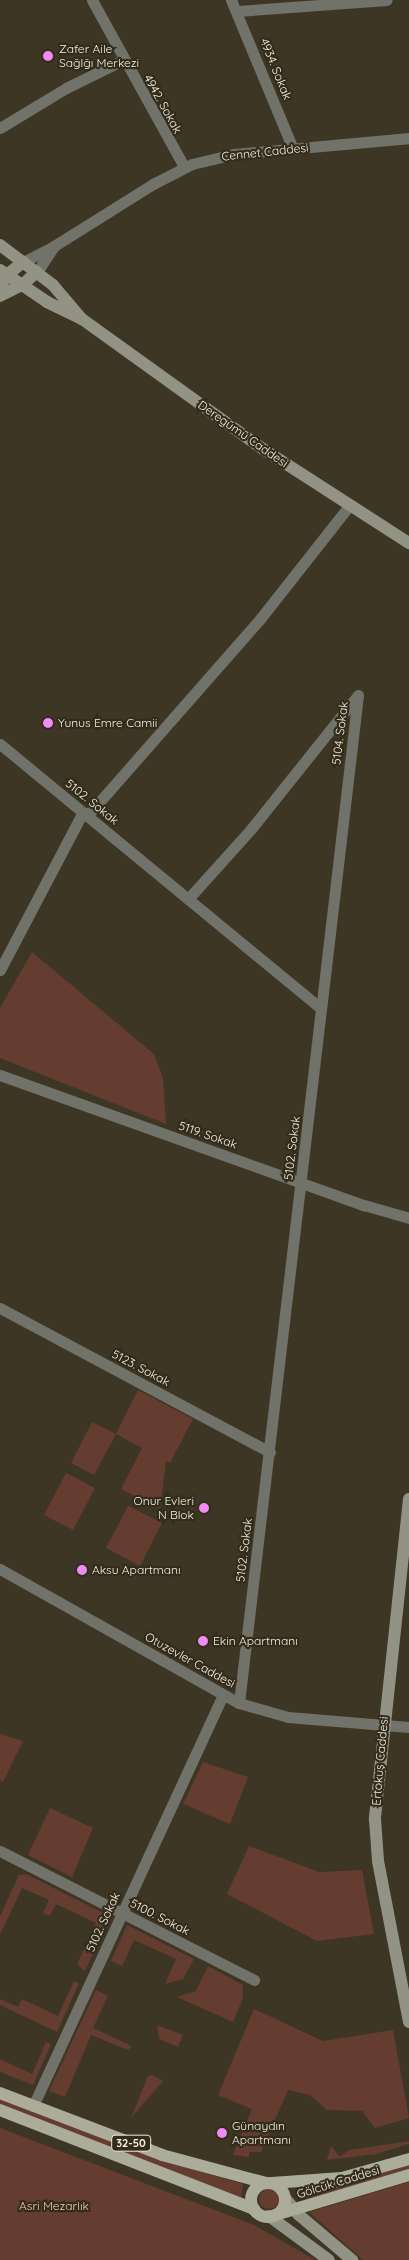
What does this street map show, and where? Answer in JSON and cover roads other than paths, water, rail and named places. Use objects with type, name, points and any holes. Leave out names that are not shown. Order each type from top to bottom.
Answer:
[{"type":"main road","name":"Deregümü Caddesi","points":[[0,245],[37,272],[82,319]]},
{"type":"main road","name":"Cennet Caddesi","points":[[0,287],[4,272],[23,262]]},
{"type":"main road","name":"Deregümü Caddesi","points":[[4,272],[22,285],[82,319],[263,450],[409,543]]},
{"type":"main road","name":"Cennet Caddesi","points":[[0,296],[22,285],[37,272]]},
{"type":"main road","name":"Ertokuş Caddesi","points":[[409,1499],[383,1726],[376,1840],[409,2022]]},
{"type":"main road","name":"32-50","points":[[0,2093],[183,2162],[269,2183]]},
{"type":"main road","name":"32-50","points":[[0,2110],[254,2209]]},
{"type":"main road","name":"Gölcük Caddesi","points":[[269,2183],[342,2178],[409,2159]]},
{"type":"main road","name":"Gölcük Caddesi","points":[[272,2216],[409,2175]]},
{"type":"main road","points":[[329,2260],[272,2216],[254,2209],[253,2192],[269,2183],[281,2188],[293,2210],[352,2260]]},
{"type":"main road","points":[[272,2216],[283,2208],[285,2198]]},
{"type":"street","name":"4942. Sokak","points":[[92,0],[184,167]]},
{"type":"street","name":"4934. Sokak","points":[[231,0],[294,148]]},
{"type":"street","points":[[237,11],[387,0]]},
{"type":"street","points":[[0,128],[66,88],[124,60]]},
{"type":"street","name":"Cennet Caddesi","points":[[23,262],[54,246],[184,167],[234,154],[409,138]]},
{"type":"street","name":"Cennet Caddesi","points":[[37,272],[54,246]]},
{"type":"street","points":[[0,970],[85,814],[260,619],[349,506]]},
{"type":"street","name":"5104. Sokak","points":[[188,899],[251,829],[358,695],[321,1009]]},
{"type":"street","name":"5102. Sokak","points":[[0,744],[321,1009],[302,1183],[239,1703]]},
{"type":"street","name":"5119. Sokak","points":[[0,1075],[302,1183],[409,1218]]},
{"type":"street","name":"5123. Sokak","points":[[0,1308],[270,1452]]},
{"type":"street","name":"Otuzevler Caddesi","points":[[0,1569],[239,1703],[288,1716],[409,1727]]},
{"type":"street","name":"5102. Sokak","points":[[33,2106],[223,1695]]},
{"type":"street","name":"5100. Sokak","points":[[0,1851],[254,1980]]},
{"type":"place","name":"Zafer Aile Sağlğı Merkezi","points":[[48,56]]},
{"type":"place","name":"Yunus Emre Camii","points":[[48,723]]},
{"type":"place","name":"Onur Evleri N Blok","points":[[204,1508]]},
{"type":"place","name":"Aksu Apartmanı","points":[[82,1570]]},
{"type":"place","name":"Ekin Apartmanı","points":[[203,1641]]},
{"type":"place","name":"Günaydın Apartmanı","points":[[222,2133]]},
{"type":"park label","name":"Asri Mezarlık","points":[[54,2206]]}]
